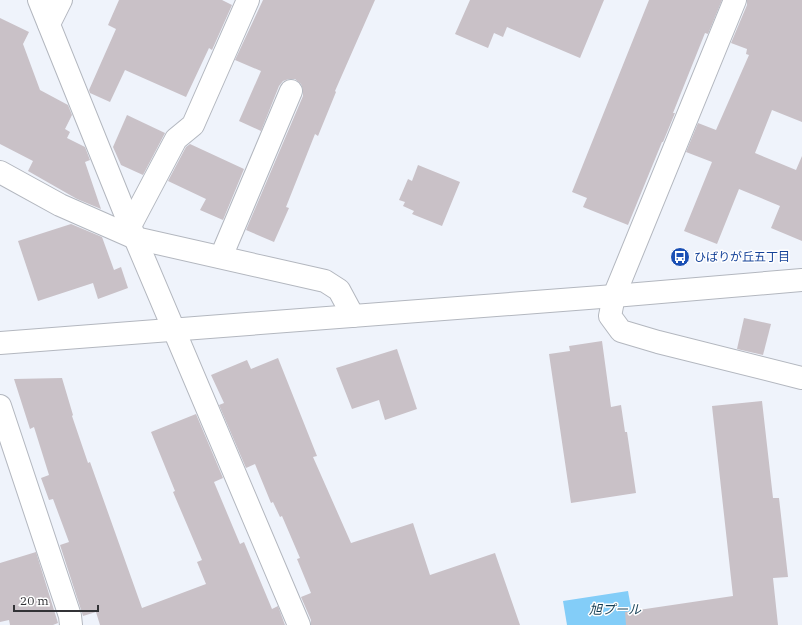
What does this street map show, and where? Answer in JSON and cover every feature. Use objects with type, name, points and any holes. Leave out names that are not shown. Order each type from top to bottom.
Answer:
[{"type":"street","points":[[39,0],[133,232],[298,625]]},
{"type":"street","points":[[49,24],[61,0]]},
{"type":"street","points":[[133,232],[176,139],[193,124],[248,0]]},
{"type":"street","points":[[735,0],[614,296],[610,316],[621,331],[658,342],[802,378]]},
{"type":"street","points":[[221,257],[291,91]]},
{"type":"street","points":[[0,172],[60,206],[133,232],[221,257],[325,281],[338,290],[353,316]]},
{"type":"street","points":[[0,343],[614,296],[802,280]]},
{"type":"street","points":[[0,406],[68,609],[71,625]]},
{"type":"water","name":"旭プール","points":[[628,591],[634,625],[567,625],[563,601]]},
{"type":"building","points":[[119,0],[222,0],[232,5],[212,50],[209,48],[186,97],[125,70],[110,102],[90,93],[89,90],[116,29],[108,25]]},
{"type":"building","points":[[263,0],[375,0],[335,91],[336,92],[318,136],[315,134],[286,207],[289,208],[274,242],[246,230],[303,96],[303,90],[301,84],[295,79],[283,81],[279,86],[261,131],[239,121],[261,71],[235,60]]},
{"type":"building","points":[[470,0],[604,0],[580,58],[507,27],[503,37],[494,33],[488,48],[455,34]]},
{"type":"building","points":[[649,0],[722,0],[708,34],[705,33],[673,113],[675,113],[628,225],[583,207],[587,198],[572,192]]},
{"type":"building","points":[[747,0],[802,0],[802,122],[772,110],[755,153],[796,170],[802,156],[802,241],[771,228],[780,206],[739,189],[717,244],[684,231],[712,162],[686,152],[698,123],[716,130],[749,55],[746,54],[747,49],[731,43],[747,5]]},
{"type":"building","points":[[0,18],[29,32],[23,44],[40,90],[68,105],[72,115],[65,129],[70,132],[67,138],[85,147],[90,160],[85,162],[101,209],[77,199],[28,171],[33,161],[0,144]]},
{"type":"building","points":[[127,115],[165,133],[143,175],[121,165],[113,147]]},
{"type":"building","points":[[190,144],[244,169],[223,220],[200,210],[206,199],[168,181],[186,147]]},
{"type":"building","points":[[418,165],[460,182],[442,226],[412,214],[414,211],[403,206],[405,202],[399,200],[408,179],[412,181]]},
{"type":"building","points":[[71,224],[102,237],[114,270],[121,267],[128,288],[98,299],[93,283],[38,301],[18,241]]},
{"type":"building","points":[[744,318],[771,324],[763,355],[737,349]]},
{"type":"building","points":[[602,341],[611,407],[621,405],[625,432],[627,432],[636,493],[571,503],[549,354],[570,351],[569,346]]},
{"type":"building","points":[[397,349],[417,409],[385,420],[379,400],[352,409],[336,368]]},
{"type":"building","points":[[278,358],[317,456],[313,457],[351,543],[413,523],[430,575],[495,553],[520,625],[311,625],[311,620],[301,597],[311,593],[297,559],[300,558],[282,516],[280,517],[273,502],[271,503],[255,464],[246,468],[219,405],[224,403],[211,375],[247,360],[251,369]]},
{"type":"building","points":[[62,378],[73,415],[72,416],[88,463],[90,462],[142,608],[206,584],[197,562],[202,560],[173,492],[175,491],[151,432],[196,414],[223,478],[214,482],[240,544],[244,542],[272,609],[278,606],[285,625],[100,625],[96,612],[83,616],[60,545],[69,542],[53,499],[49,500],[41,478],[49,475],[34,427],[30,429],[14,379]]},
{"type":"building","points":[[762,401],[773,498],[779,498],[788,577],[773,578],[778,625],[626,625],[625,612],[733,596],[712,406]]},
{"type":"building","points":[[36,552],[58,623],[53,625],[10,625],[9,620],[0,622],[0,563]]},
{"type":"place","name":"ひばりが丘五丁目","points":[[680,257]]}]
